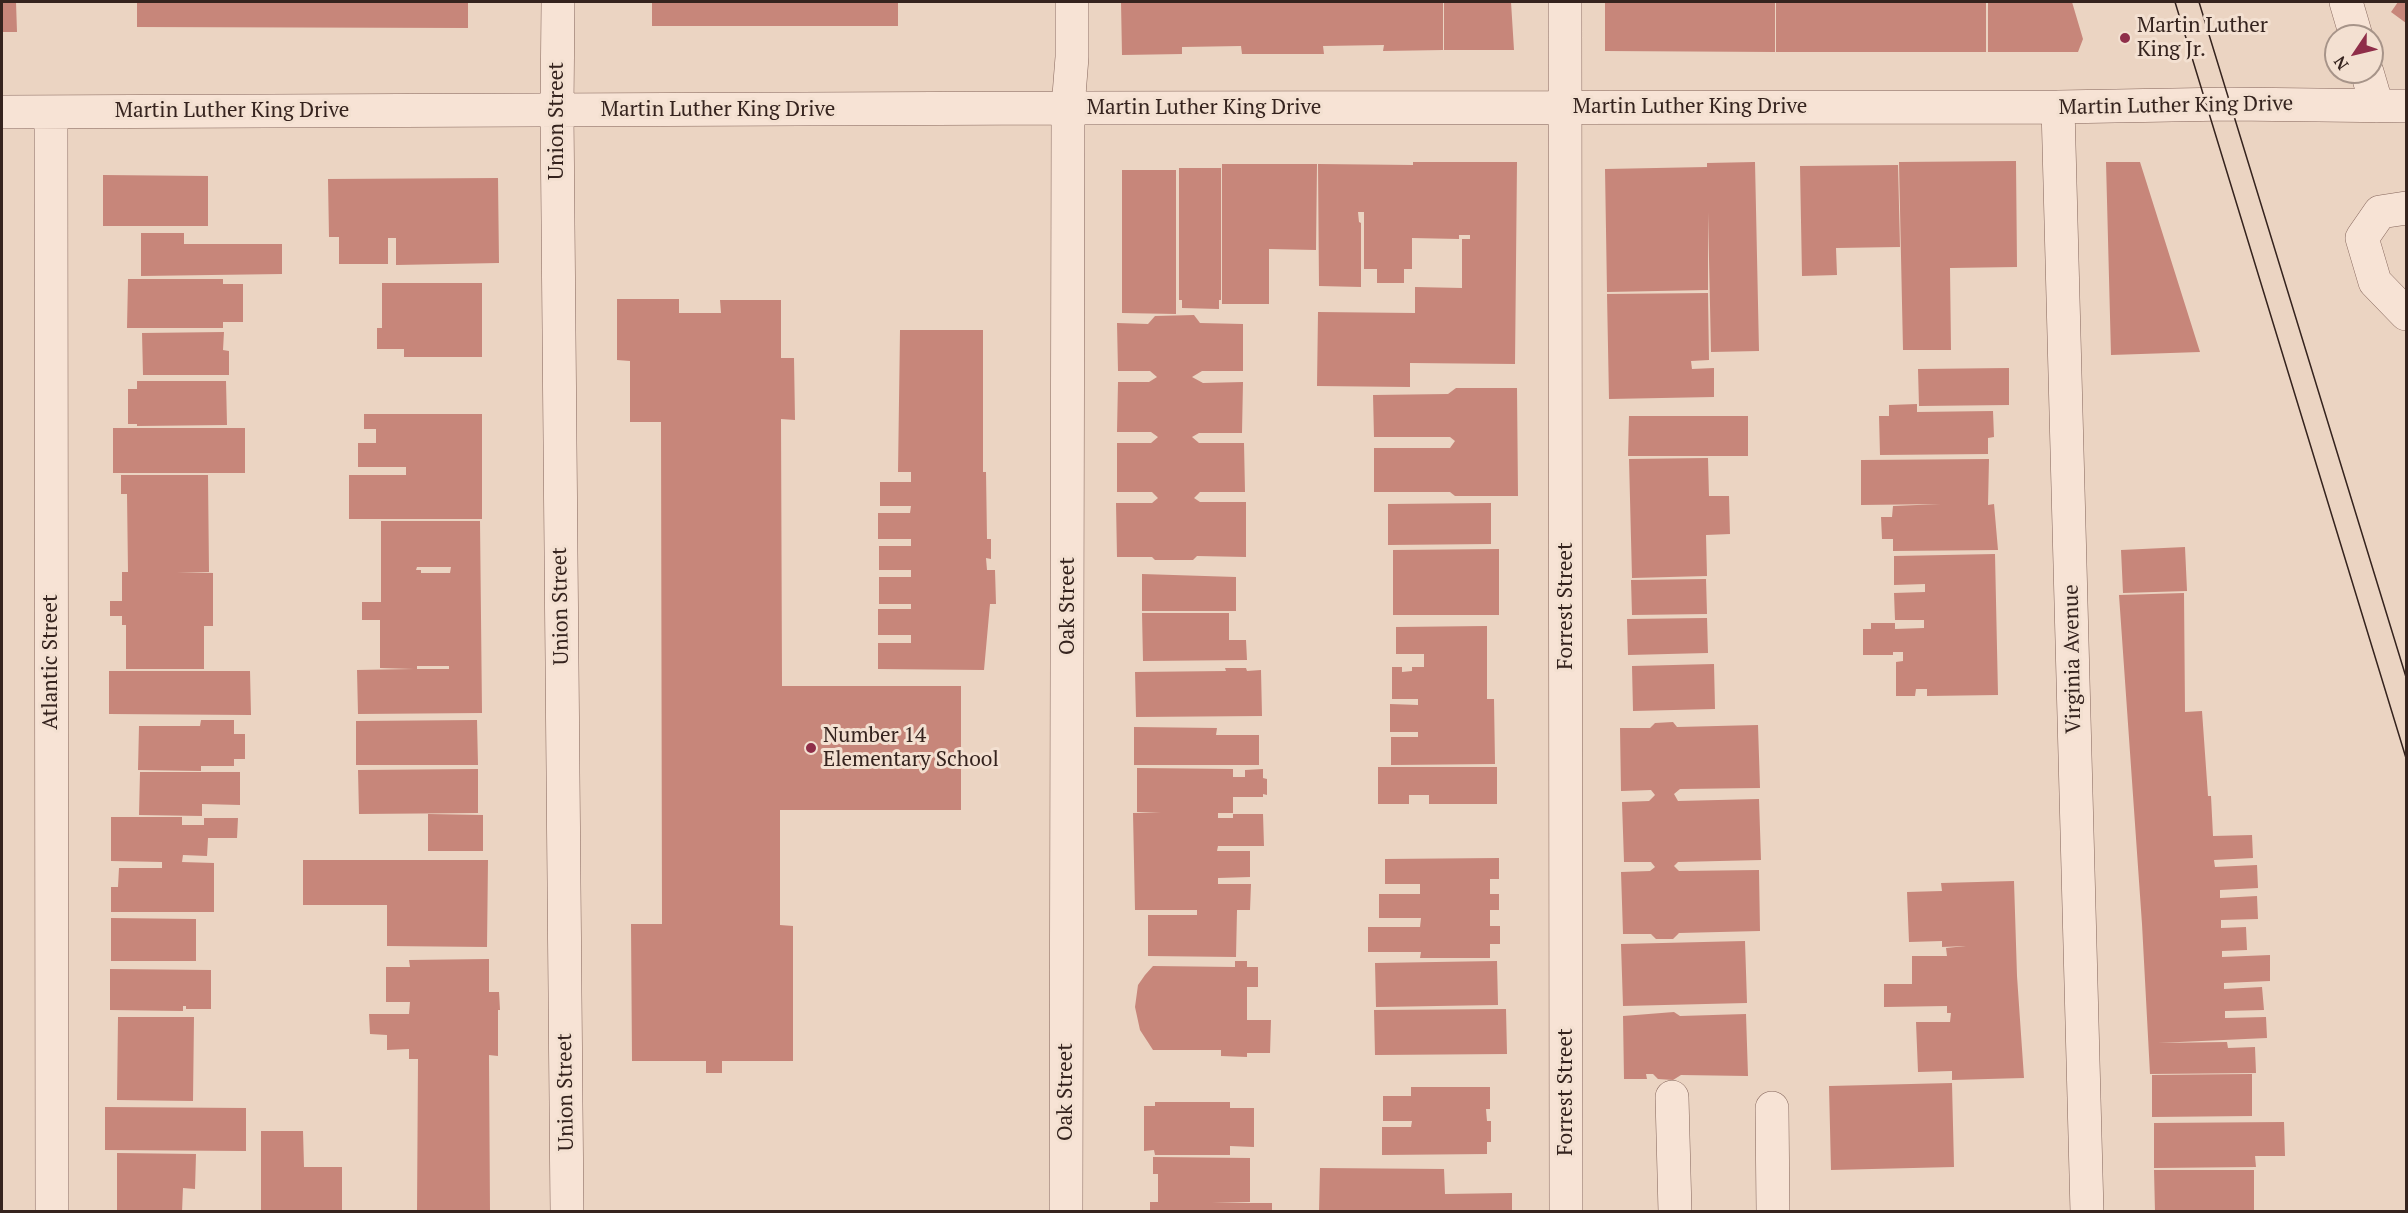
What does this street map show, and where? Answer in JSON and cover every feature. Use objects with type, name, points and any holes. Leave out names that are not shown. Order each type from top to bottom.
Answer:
[{"type":"street","name":"Union Street","points":[[558,2],[556,111],[567,1212]]},
{"type":"street","name":"Oak Street","points":[[1066,1212],[1068,108],[1072,57],[1072,2]]},
{"type":"street","name":"Forrest Street","points":[[1565,2],[1566,1212]]},
{"type":"street","points":[[2346,2],[2352,24]]},
{"type":"street","points":[[2376,84],[2392,106]]},
{"type":"street","name":"Martin Luther King Drive","points":[[2,112],[2058,107],[2222,104],[2392,106]]},
{"type":"street","name":"Virginia Avenue","points":[[2058,107],[2087,1212]]},
{"type":"street","name":"Atlantic Street","points":[[51,112],[52,1212]]},
{"type":"street","points":[[2406,207],[2380,212],[2362,238],[2375,282],[2406,314]]},
{"type":"street","points":[[1672,1097],[1675,1212]]},
{"type":"street","points":[[1772,1108],[1773,1212]]},
{"type":"building","points":[[2,2],[16,2],[17,32],[2,32]]},
{"type":"building","points":[[137,2],[468,2],[468,28],[137,27]]},
{"type":"building","points":[[652,2],[898,2],[898,26],[652,26]]},
{"type":"building","points":[[1121,2],[1443,2],[1443,50],[1383,51],[1384,45],[1323,46],[1324,54],[1242,54],[1241,46],[1182,47],[1182,54],[1122,55]]},
{"type":"building","points":[[1444,2],[1511,2],[1514,50],[1444,50]]},
{"type":"building","points":[[1605,2],[1775,2],[1775,52],[1605,51]]},
{"type":"building","points":[[1776,2],[1986,2],[1986,52],[1776,52]]},
{"type":"building","points":[[1988,2],[2072,2],[2083,39],[2078,52],[1988,52]]},
{"type":"building","points":[[2398,2],[2406,2],[2406,23],[2391,12]]},
{"type":"building","points":[[2016,161],[2017,267],[1950,268],[1951,350],[1903,350],[1899,162]]},
{"type":"building","points":[[1413,162],[1517,162],[1515,364],[1410,363],[1410,387],[1317,386],[1318,312],[1415,313],[1415,287],[1462,288],[1462,239],[1470,239],[1470,235],[1459,235],[1459,239],[1412,238],[1412,269],[1404,269],[1404,283],[1377,283],[1377,269],[1364,269],[1364,212],[1358,212],[1361,223],[1361,287],[1319,286],[1318,164],[1413,165]]},
{"type":"building","points":[[1755,162],[1759,351],[1711,352],[1708,212],[1708,290],[1607,292],[1605,169],[1707,167],[1707,163]]},
{"type":"building","points":[[2106,162],[2140,162],[2200,352],[2111,355]]},
{"type":"building","points":[[1222,164],[1317,164],[1316,250],[1269,249],[1269,304],[1222,304]]},
{"type":"building","points":[[1898,165],[1900,247],[1836,248],[1837,275],[1802,276],[1800,166]]},
{"type":"building","points":[[1179,168],[1221,168],[1221,300],[1219,300],[1219,309],[1182,308],[1182,300],[1179,300]]},
{"type":"building","points":[[1122,170],[1176,170],[1176,314],[1122,313]]},
{"type":"building","points":[[103,175],[208,176],[208,226],[103,226]]},
{"type":"building","points":[[498,178],[499,263],[396,265],[396,238],[388,238],[388,264],[339,264],[339,237],[329,237],[328,179]]},
{"type":"building","points":[[141,233],[184,233],[184,244],[282,244],[282,274],[141,276]]},
{"type":"building","points":[[128,279],[223,279],[223,284],[243,284],[243,322],[223,322],[223,328],[127,328]]},
{"type":"building","points":[[382,283],[482,283],[482,357],[404,357],[404,349],[377,349],[377,328],[382,328]]},
{"type":"building","points":[[1708,293],[1709,360],[1691,361],[1692,369],[1714,368],[1714,397],[1609,399],[1607,294]]},
{"type":"building","name":"Number 14 Elementary School","points":[[617,299],[679,299],[679,313],[721,313],[720,300],[781,300],[781,358],[794,358],[795,420],[781,419],[782,686],[961,686],[961,810],[780,810],[780,925],[793,926],[793,1061],[722,1061],[722,1073],[706,1073],[706,1061],[632,1061],[631,924],[662,924],[661,422],[630,422],[630,361],[617,360]]},
{"type":"building","points":[[1194,315],[1200,323],[1243,324],[1243,371],[1202,371],[1192,377],[1203,383],[1243,382],[1242,433],[1199,433],[1192,437],[1199,443],[1244,443],[1245,492],[1200,492],[1194,498],[1200,502],[1246,502],[1246,557],[1197,556],[1193,560],[1155,560],[1152,557],[1117,557],[1116,503],[1152,503],[1158,498],[1152,492],[1117,492],[1117,443],[1151,443],[1158,437],[1151,432],[1117,432],[1118,382],[1149,382],[1157,377],[1150,371],[1118,371],[1117,323],[1148,324],[1155,316]]},
{"type":"building","points":[[900,330],[983,330],[983,472],[986,472],[987,539],[991,539],[991,559],[986,558],[987,570],[995,570],[996,604],[990,604],[984,670],[878,669],[878,643],[911,643],[911,635],[878,635],[878,609],[911,609],[911,604],[879,604],[879,577],[911,577],[911,570],[879,570],[879,546],[911,546],[911,539],[878,539],[878,513],[910,513],[911,506],[880,506],[880,482],[911,482],[911,472],[898,472]]},
{"type":"building","points":[[224,332],[223,350],[229,351],[229,375],[143,375],[142,333]]},
{"type":"building","points":[[2009,368],[2009,405],[1919,406],[1918,369]]},
{"type":"building","points":[[137,381],[226,381],[227,425],[137,426],[137,424],[128,424],[128,389],[137,389]]},
{"type":"building","points":[[1456,388],[1517,388],[1518,496],[1455,496],[1450,492],[1374,492],[1374,448],[1450,448],[1455,441],[1450,437],[1374,437],[1373,395],[1448,394]]},
{"type":"building","points":[[1917,404],[1917,412],[1993,411],[1994,437],[1988,438],[1988,454],[1880,455],[1879,416],[1889,416],[1889,405]]},
{"type":"building","points":[[364,414],[482,414],[482,519],[349,519],[349,475],[406,475],[406,467],[358,467],[358,443],[376,443],[376,429],[364,429]]},
{"type":"building","points":[[1629,416],[1748,416],[1748,456],[1628,456]]},
{"type":"building","points":[[113,428],[245,428],[245,473],[113,473]]},
{"type":"building","points":[[1708,458],[1709,496],[1729,496],[1730,534],[1706,535],[1707,576],[1632,578],[1629,459]]},
{"type":"building","points":[[1989,459],[1988,505],[1994,504],[1998,550],[1893,551],[1893,539],[1882,539],[1881,517],[1892,517],[1893,506],[1941,504],[1861,505],[1861,460]]},
{"type":"building","points":[[121,475],[208,475],[209,572],[177,572],[213,573],[213,626],[204,626],[204,669],[126,669],[126,625],[122,625],[122,616],[110,616],[110,601],[122,601],[122,572],[128,572],[127,494],[121,494]]},
{"type":"building","points":[[1491,503],[1491,544],[1388,545],[1388,504]]},
{"type":"building","points":[[381,521],[480,521],[482,713],[358,714],[357,670],[414,669],[380,668],[380,620],[362,620],[362,602],[381,602]],"holes":[[[417,567],[451,567],[450,573],[421,573],[421,570],[416,570]],[[417,666],[449,666],[449,669],[417,669]]]},
{"type":"building","points":[[2185,547],[2187,591],[2123,593],[2121,550]]},
{"type":"building","points":[[1499,549],[1499,615],[1393,615],[1393,550]]},
{"type":"building","points":[[1995,554],[1998,695],[1927,696],[1927,689],[1916,689],[1915,696],[1896,696],[1896,662],[1903,661],[1903,652],[1893,652],[1893,655],[1863,655],[1863,629],[1871,629],[1871,623],[1895,623],[1895,629],[1924,628],[1924,620],[1895,620],[1894,593],[1925,592],[1925,584],[1894,585],[1894,556]]},
{"type":"building","points":[[1142,574],[1236,577],[1236,611],[1142,611]]},
{"type":"building","points":[[1706,579],[1707,614],[1632,615],[1631,580]]},
{"type":"building","points":[[2184,593],[2185,712],[2202,711],[2213,836],[2252,835],[2253,858],[2214,860],[2215,867],[2257,865],[2258,888],[2220,890],[2220,898],[2257,896],[2258,919],[2221,920],[2221,928],[2246,927],[2247,950],[2222,951],[2222,957],[2270,955],[2270,981],[2224,983],[2224,989],[2262,987],[2264,1010],[2225,1011],[2225,1018],[2266,1017],[2267,1038],[2158,1043],[2227,1042],[2228,1048],[2255,1047],[2256,1073],[2150,1074],[2119,595]]},
{"type":"building","points":[[1142,613],[1229,613],[1229,640],[1246,640],[1247,660],[1143,661]]},
{"type":"building","points":[[1707,618],[1708,653],[1628,655],[1627,619]]},
{"type":"building","points":[[1487,626],[1487,699],[1494,699],[1495,764],[1391,765],[1391,737],[1418,737],[1418,732],[1390,732],[1390,704],[1418,705],[1418,699],[1392,699],[1392,667],[1402,667],[1402,672],[1412,671],[1412,667],[1424,667],[1424,654],[1396,654],[1396,627]]},
{"type":"building","points":[[1714,664],[1715,709],[1633,711],[1632,666]]},
{"type":"building","points":[[1225,668],[1261,670],[1262,716],[1136,717],[1135,672],[1226,671]]},
{"type":"building","points":[[109,671],[250,671],[251,715],[109,714]]},
{"type":"building","points":[[201,720],[234,720],[234,734],[245,734],[245,759],[234,759],[234,766],[201,766],[201,771],[138,770],[139,726],[200,726]]},
{"type":"building","points":[[477,720],[478,765],[356,765],[356,721]]},
{"type":"building","points":[[1673,722],[1677,727],[1758,725],[1760,788],[1680,789],[1674,794],[1678,801],[1759,799],[1761,860],[1678,862],[1674,866],[1679,871],[1759,870],[1760,931],[1679,933],[1673,939],[1656,939],[1651,934],[1623,934],[1621,872],[1650,871],[1655,867],[1651,862],[1624,862],[1622,802],[1649,801],[1655,795],[1651,790],[1621,791],[1620,728],[1650,728],[1655,723]]},
{"type":"building","points":[[1134,727],[1217,728],[1216,735],[1259,735],[1259,765],[1134,765]]},
{"type":"building","points":[[1378,767],[1497,767],[1497,804],[1429,804],[1429,795],[1409,795],[1409,804],[1378,804]]},
{"type":"building","points":[[1137,768],[1233,769],[1233,777],[1245,777],[1245,770],[1263,769],[1263,778],[1267,779],[1267,795],[1233,797],[1233,813],[1218,813],[1218,818],[1233,818],[1233,814],[1263,814],[1264,846],[1218,846],[1217,851],[1250,851],[1250,877],[1218,878],[1218,884],[1251,884],[1250,910],[1237,910],[1236,957],[1148,956],[1148,915],[1197,915],[1197,910],[1135,910],[1133,813],[1161,813],[1137,812]]},
{"type":"building","points":[[478,769],[478,813],[359,814],[358,770]]},
{"type":"building","points":[[140,772],[240,772],[240,805],[202,804],[202,816],[139,815]]},
{"type":"building","points":[[428,814],[483,815],[483,851],[428,851]]},
{"type":"building","points":[[111,817],[182,817],[182,825],[204,825],[204,818],[238,818],[237,838],[208,838],[207,856],[183,855],[182,862],[214,863],[214,912],[111,912],[111,887],[118,887],[119,868],[162,868],[162,862],[111,861]]},
{"type":"building","points":[[1499,858],[1499,879],[1490,879],[1490,894],[1499,894],[1499,910],[1490,910],[1490,926],[1500,926],[1500,944],[1490,944],[1490,958],[1420,958],[1421,952],[1368,952],[1368,927],[1420,927],[1421,918],[1379,918],[1379,894],[1420,894],[1420,884],[1385,884],[1385,859]]},
{"type":"building","points":[[303,860],[488,860],[487,947],[387,946],[387,905],[303,905]]},
{"type":"building","points":[[2014,881],[2017,976],[2024,1078],[1952,1080],[1952,1071],[1918,1072],[1916,1022],[1950,1022],[1951,1013],[1947,1013],[1947,1006],[1884,1007],[1884,984],[1912,984],[1912,956],[1947,956],[1946,948],[1966,946],[1942,947],[1942,941],[1909,942],[1907,892],[1942,891],[1941,883]]},
{"type":"building","points":[[111,918],[196,919],[196,961],[111,961]]},
{"type":"building","points":[[1745,941],[1747,1003],[1623,1006],[1621,944]]},
{"type":"building","points":[[489,959],[489,992],[499,992],[500,1010],[498,1010],[498,1056],[489,1055],[490,1212],[417,1212],[418,1059],[409,1059],[409,1049],[387,1050],[387,1035],[370,1034],[369,1014],[409,1014],[410,1002],[386,1002],[386,967],[410,967],[409,960]]},
{"type":"building","points":[[1235,961],[1247,961],[1247,967],[1258,967],[1258,987],[1247,987],[1247,1020],[1271,1020],[1270,1053],[1247,1053],[1247,1057],[1221,1056],[1221,1050],[1153,1050],[1140,1030],[1135,1007],[1138,985],[1153,966],[1235,967]]},
{"type":"building","points":[[1497,961],[1498,1005],[1376,1007],[1375,963]]},
{"type":"building","points":[[110,969],[211,970],[211,1009],[186,1009],[186,1006],[183,1006],[183,1011],[110,1010]]},
{"type":"building","points":[[1506,1009],[1507,1054],[1375,1055],[1374,1010]]},
{"type":"building","points":[[1674,1012],[1680,1016],[1746,1014],[1748,1076],[1681,1075],[1673,1080],[1658,1079],[1653,1074],[1646,1074],[1647,1079],[1624,1079],[1623,1016]]},
{"type":"building","points":[[118,1017],[194,1017],[193,1101],[117,1100]]},
{"type":"building","points":[[2252,1074],[2252,1116],[2152,1117],[2152,1075]]},
{"type":"building","points":[[1952,1083],[1954,1167],[1831,1170],[1829,1086]]},
{"type":"building","points":[[1411,1087],[1490,1087],[1490,1109],[1486,1109],[1487,1121],[1491,1121],[1491,1142],[1487,1142],[1487,1154],[1382,1155],[1382,1127],[1411,1127],[1412,1121],[1383,1121],[1383,1096],[1411,1096]]},
{"type":"building","points":[[1155,1102],[1230,1102],[1230,1108],[1254,1108],[1254,1147],[1230,1146],[1230,1155],[1155,1155],[1154,1150],[1144,1151],[1144,1106],[1155,1106]]},
{"type":"building","points":[[105,1107],[246,1108],[246,1151],[105,1150]]},
{"type":"building","points":[[2284,1122],[2285,1156],[2255,1156],[2256,1167],[2154,1168],[2154,1123]]},
{"type":"building","points":[[261,1131],[303,1131],[304,1167],[342,1167],[342,1212],[261,1212]]},
{"type":"building","points":[[117,1153],[196,1154],[195,1189],[183,1188],[182,1212],[117,1212]]},
{"type":"building","points":[[1153,1157],[1250,1158],[1250,1202],[1212,1203],[1272,1203],[1272,1212],[1150,1212],[1150,1202],[1158,1202],[1158,1174],[1153,1174]]},
{"type":"building","points":[[1320,1168],[1444,1169],[1445,1194],[1512,1193],[1512,1212],[1319,1212]]},
{"type":"building","points":[[2154,1170],[2254,1170],[2254,1212],[2155,1212]]},
{"type":"tram line","points":[[2175,2],[2406,758]]},
{"type":"tram line","points":[[2199,2],[2406,677]]},
{"type":"place","name":"Martin Luther King Jr.","points":[[2125,38]]},
{"type":"place","name":"Number 14 Elementary School","points":[[811,748]]}]
